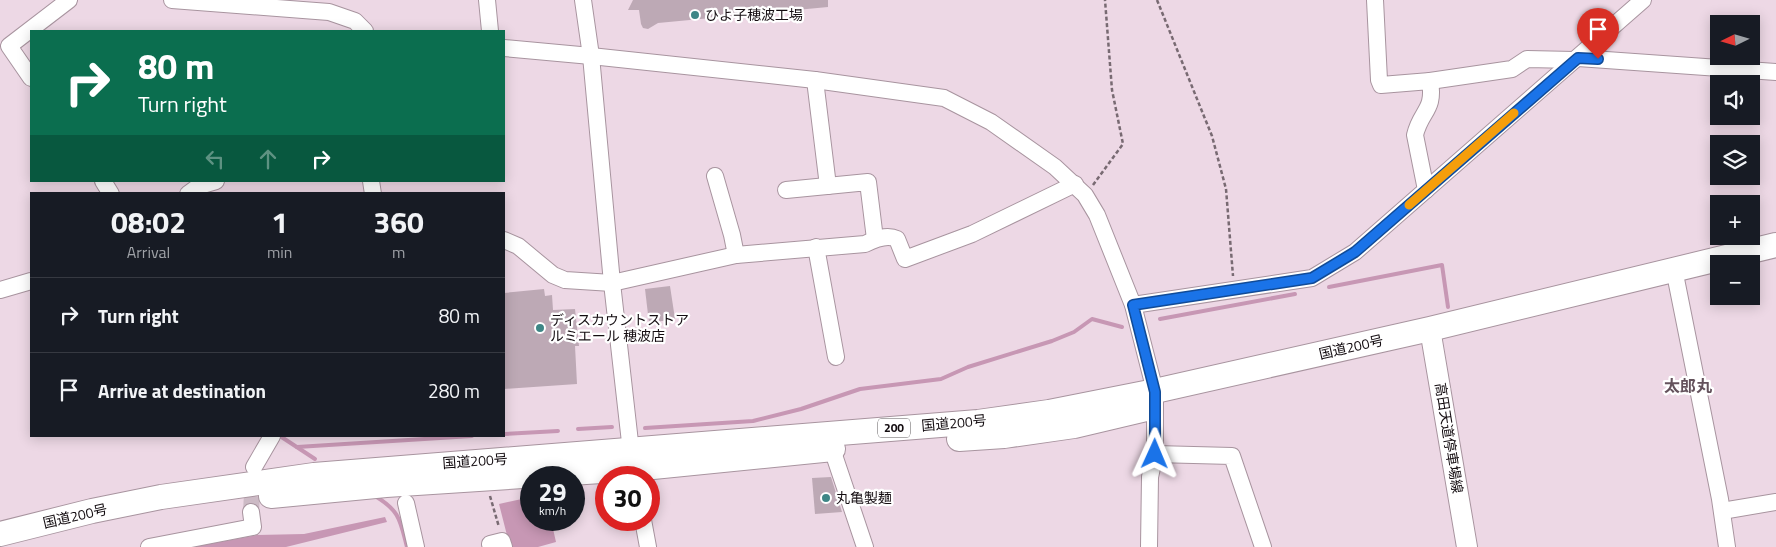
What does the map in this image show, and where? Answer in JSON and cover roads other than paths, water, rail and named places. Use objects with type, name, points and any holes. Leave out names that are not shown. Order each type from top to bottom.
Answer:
[{"type":"highway","name":"国道200号","points":[[633,466],[1155,399],[1432,336],[1676,276],[1776,245]]},
{"type":"highway","points":[[1760,264],[1776,260]]},
{"type":"highway","name":"国道200号","points":[[1676,276],[1710,274]]},
{"type":"highway","name":"国道200号","points":[[0,534],[92,511],[161,497],[255,482],[399,467],[595,466]]},
{"type":"highway","name":"国道200号","points":[[7,547],[95,525],[256,497],[595,469]]},
{"type":"main road","name":"高田天道停車場線","points":[[1432,336],[1467,547]]},
{"type":"street","points":[[30,77],[9,46],[69,0]]},
{"type":"street","points":[[172,0],[329,12],[356,21],[364,30]]},
{"type":"street","points":[[487,0],[490,30]]},
{"type":"street","points":[[583,0],[591,56],[612,283],[633,466]]},
{"type":"street","points":[[1375,0],[1379,80],[1381,85],[1512,69],[1527,59],[1576,59],[1776,72]]},
{"type":"street","points":[[1133,305],[1312,278],[1355,252],[1643,0]]},
{"type":"street","points":[[505,48],[815,80],[944,98],[991,122],[1055,167],[1080,190],[1097,215],[1133,305],[1155,399],[1155,454],[1150,477],[1149,547]]},
{"type":"street","points":[[815,80],[828,186]]},
{"type":"street","points":[[1426,190],[1415,135],[1417,126],[1430,106],[1432,94],[1430,80]]},
{"type":"street","points":[[715,176],[732,234],[736,255]]},
{"type":"street","points":[[191,192],[199,186],[213,182]]},
{"type":"street","points":[[786,190],[868,182],[875,239]]},
{"type":"street","points":[[505,240],[518,246],[552,275],[565,280],[612,283],[736,255],[865,244],[875,239],[892,236],[897,239],[905,259],[1080,190]]},
{"type":"street","points":[[816,247],[836,357]]},
{"type":"street","points":[[1676,276],[1722,511],[1727,547]]},
{"type":"street","points":[[0,290],[30,281]]},
{"type":"street","points":[[254,467],[271,437]]},
{"type":"street","points":[[832,441],[865,547]]},
{"type":"street","points":[[1155,454],[1232,456],[1263,547]]},
{"type":"street","points":[[1722,511],[1776,502]]},
{"type":"street","points":[[406,503],[416,547]]},
{"type":"street","points":[[149,547],[252,527],[251,512]]},
{"type":"street","points":[[645,531],[648,547]]},
{"type":"waterway","points":[[1329,287],[1442,265],[1448,307]]},
{"type":"waterway","points":[[1160,319],[1295,294]]},
{"type":"waterway","points":[[645,428],[753,421],[801,409],[860,389],[941,379],[968,367],[1052,341],[1074,332],[1092,319],[1122,327]]},
{"type":"waterway","points":[[578,429],[612,427]]},
{"type":"waterway","points":[[505,434],[558,431]]},
{"type":"waterway","points":[[282,437],[315,459]]},
{"type":"waterway","points":[[297,447],[456,437]]},
{"type":"waterway","points":[[375,496],[390,506],[398,517],[407,547]]},
{"type":"tunnel","points":[[251,512],[253,475]]},
{"type":"place","name":"ひよ子穂波工場","points":[[695,15]]},
{"type":"place","name":"ディスカウントストア ルミエール 穂波店","points":[[540,328]]},
{"type":"place","name":"丸亀製麺","points":[[826,498]]},
{"type":"district","name":"太郎丸","points":[[1688,386]]}]
